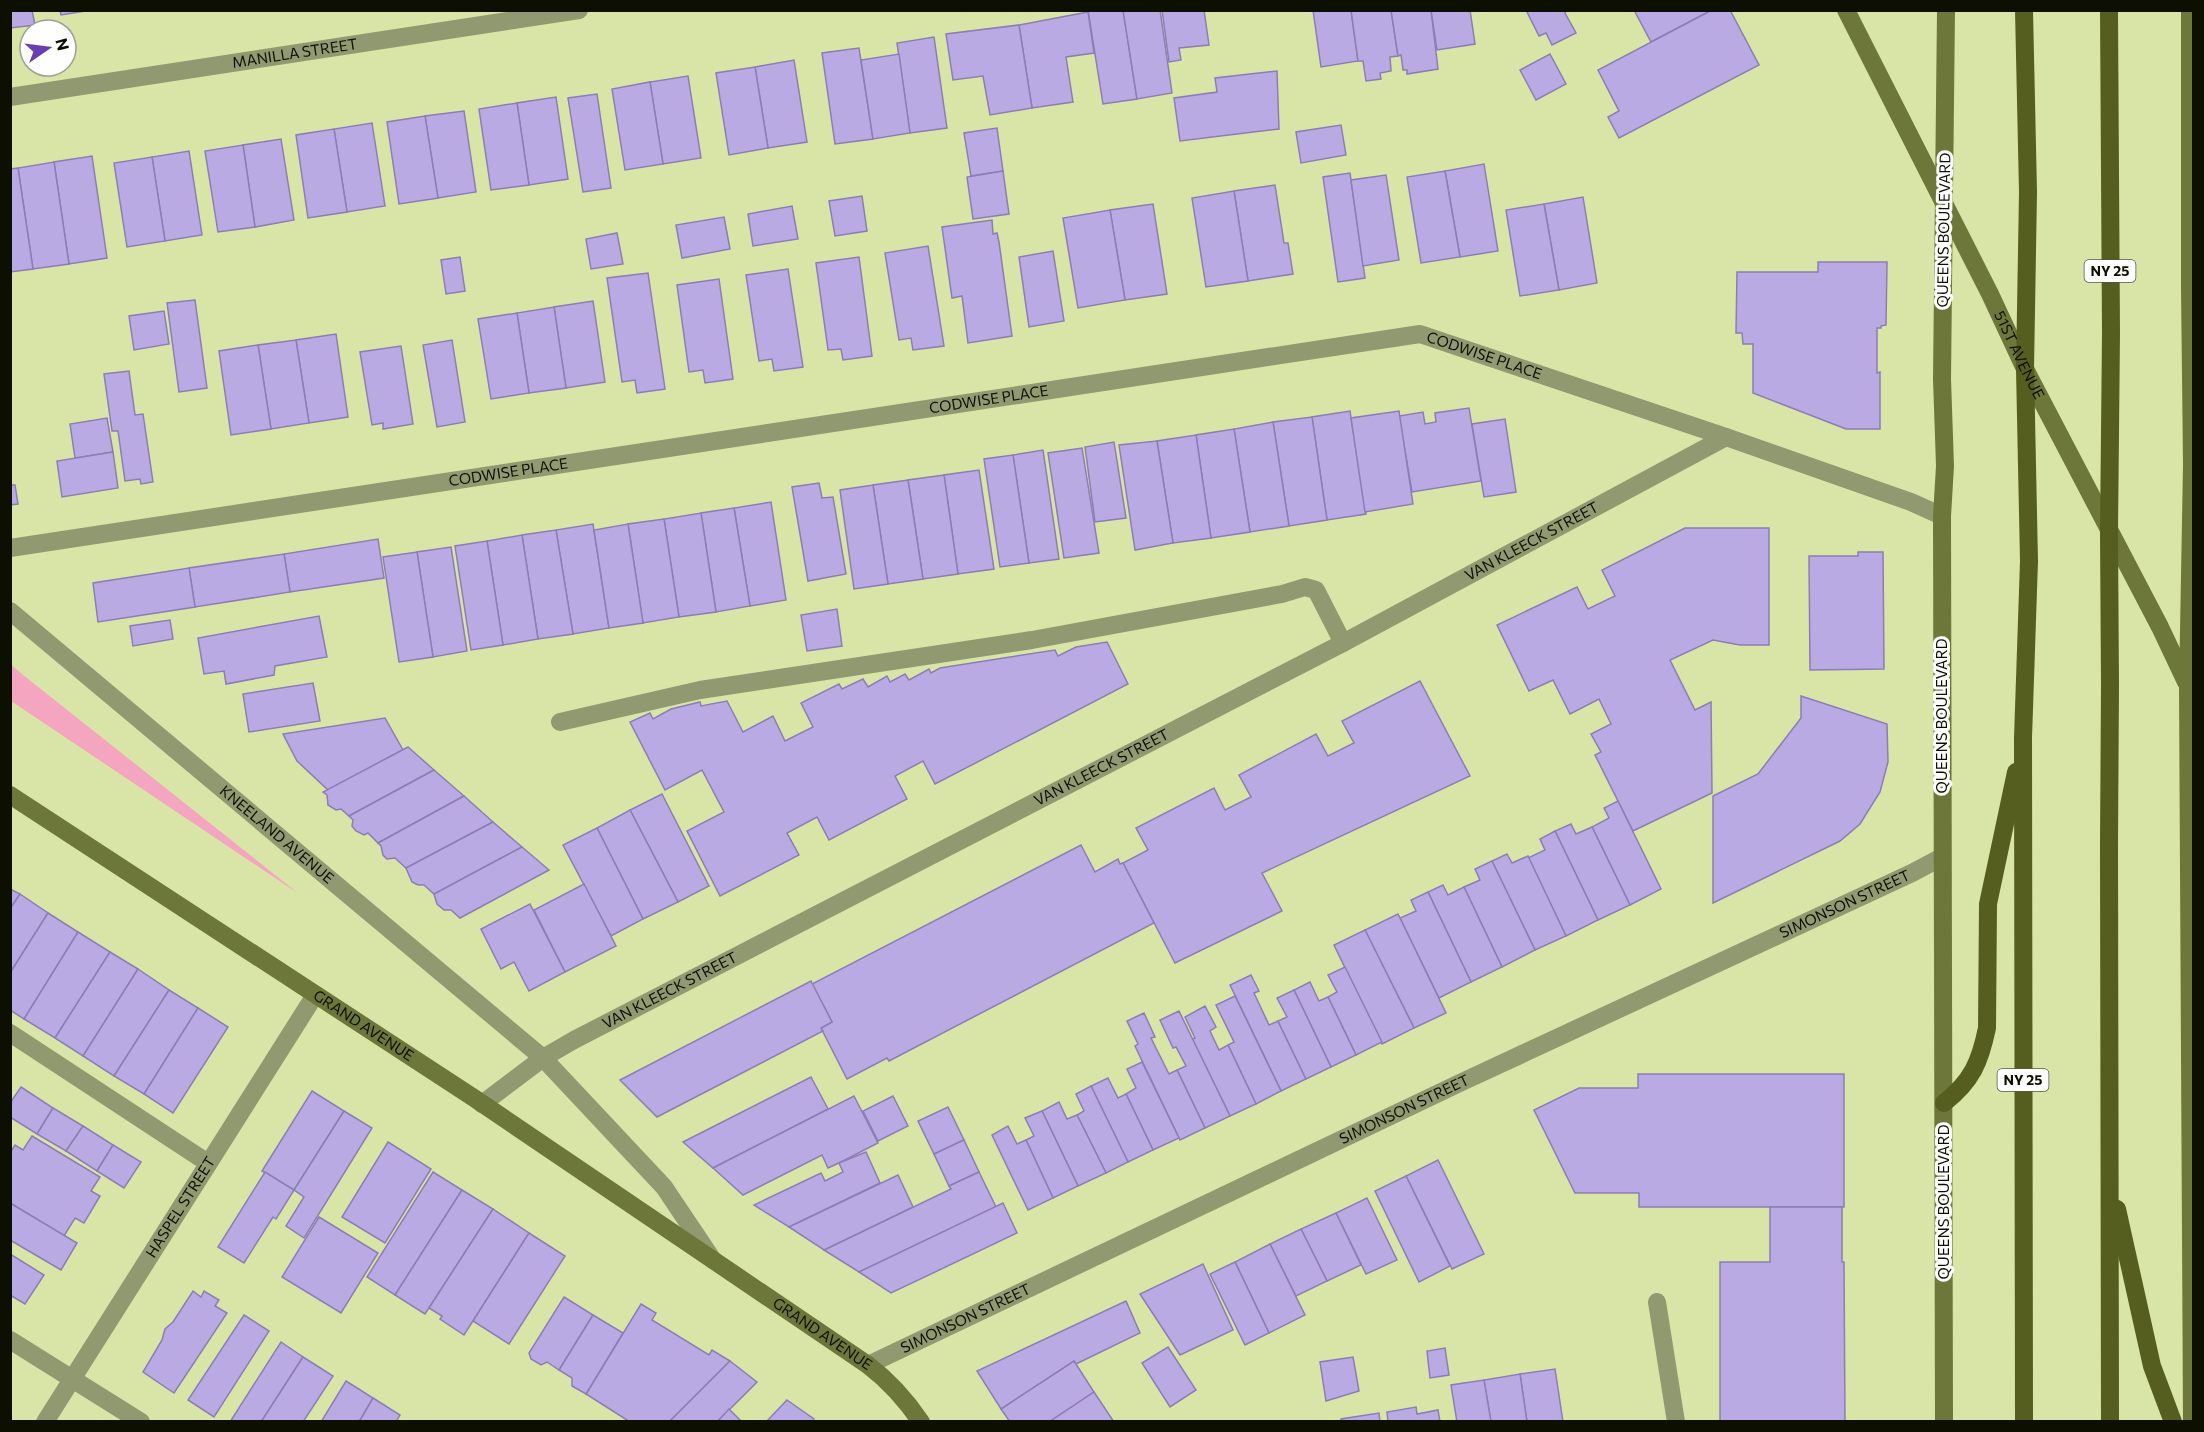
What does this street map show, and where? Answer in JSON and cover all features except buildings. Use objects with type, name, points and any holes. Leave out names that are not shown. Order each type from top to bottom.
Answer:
[{"type":"main road","name":"NY 25","points":[[2024,10],[2028,192],[2025,369],[2029,561],[2023,738],[2024,1422]]},
{"type":"main road","name":"NY 25","points":[[2109,10],[2110,1422]]},
{"type":"main road","points":[[1944,1103],[1957,1093],[1977,1066],[1985,1038],[1988,904],[2023,738]]},
{"type":"main road","points":[[2110,1178],[2152,1366],[2173,1422]]},
{"type":"street","name":"MANILLA STREET","points":[[10,97],[579,10]]},
{"type":"street","name":"51ST AVENUE","points":[[1846,10],[1990,294],[2025,369],[2160,627],[2191,692]]},
{"type":"street","name":"QUEENS BOULEVARD","points":[[1944,1422],[1942,516],[1945,466],[1942,379],[1946,10]]},
{"type":"street","points":[[2190,10],[2192,1422]]},
{"type":"street","name":"CODWISE PLACE","points":[[10,548],[1420,334],[1726,437],[1911,502],[1942,516]]},
{"type":"street","name":"VAN KLEECK STREET","points":[[482,1104],[543,1058],[1343,643],[1726,437]]},
{"type":"street","points":[[560,722],[700,690],[1032,640],[1282,594],[1305,587],[1316,590],[1343,643]]},
{"type":"street","name":"KNEELAND AVENUE","points":[[10,611],[543,1058]]},
{"type":"street","name":"GRAND AVENUE","points":[[10,795],[482,1104],[868,1365],[885,1378],[902,1396],[921,1422]]},
{"type":"street","name":"SIMONSON STREET","points":[[868,1365],[1464,1081],[1942,857]]},
{"type":"street","name":"HASPEL STREET","points":[[45,1422],[315,995]]},
{"type":"street","points":[[10,1032],[208,1163]]},
{"type":"street","name":"GRAND AVENUE","points":[[543,1058],[664,1187],[713,1260]]},
{"type":"street","points":[[1657,1302],[1676,1422]]},
{"type":"street","points":[[10,1340],[141,1422]]},
{"type":"shaded area","points":[[10,664],[27,678],[299,894],[11,701]]}]
